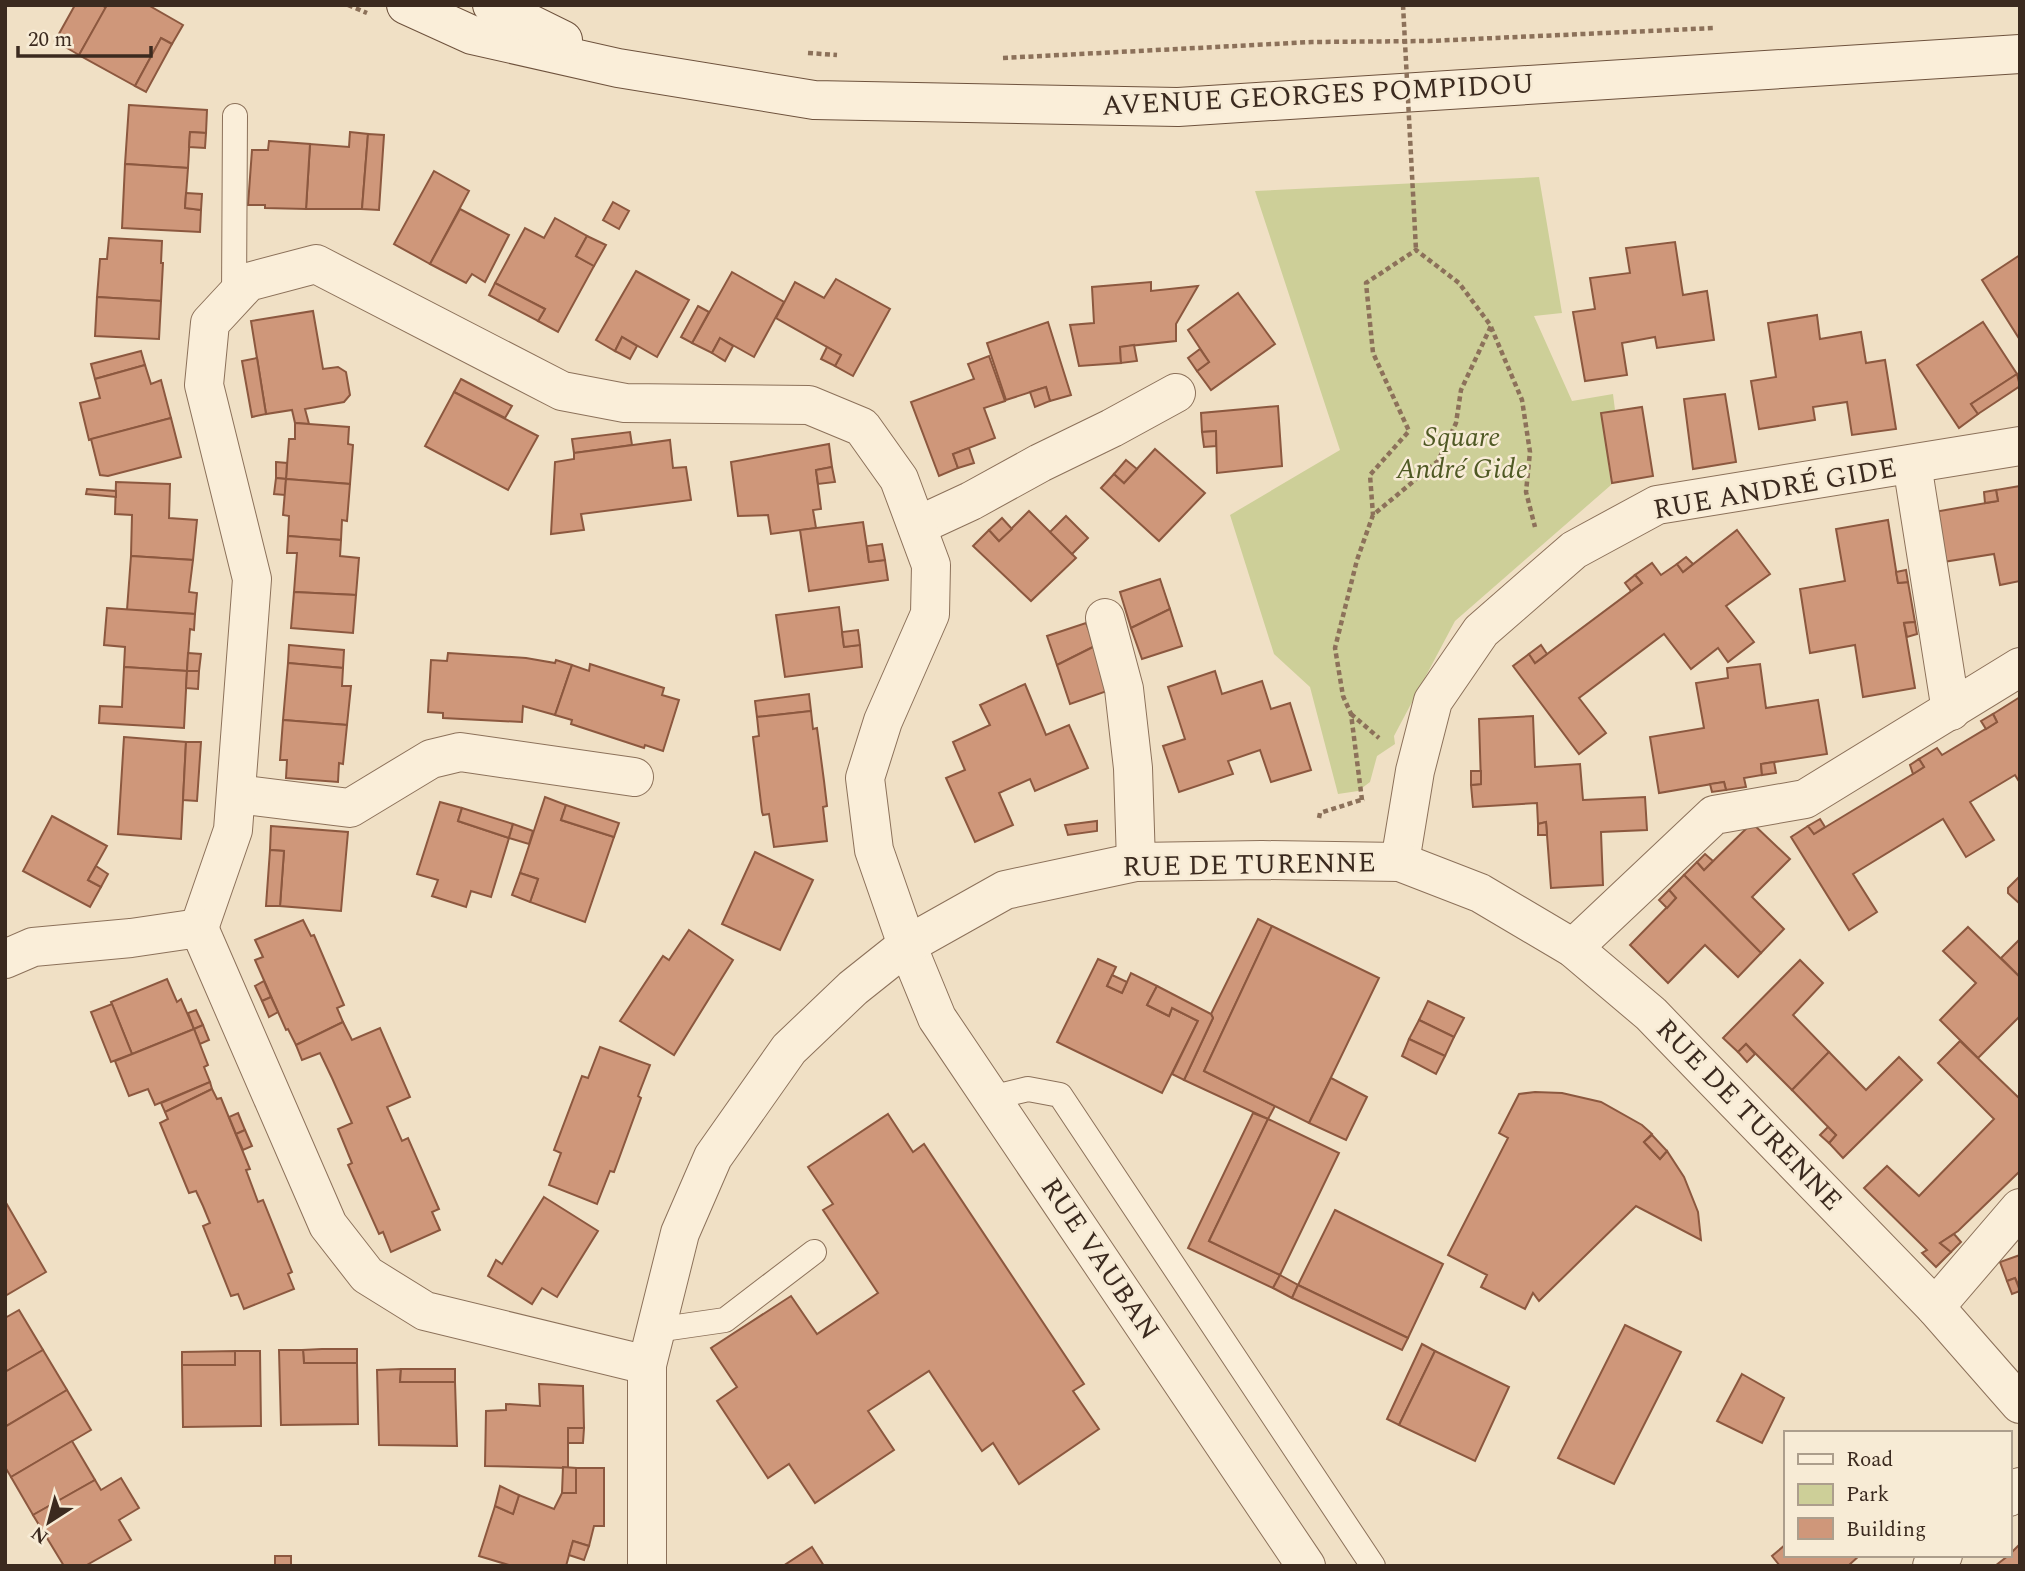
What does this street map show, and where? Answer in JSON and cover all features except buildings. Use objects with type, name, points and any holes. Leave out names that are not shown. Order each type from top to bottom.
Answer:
[{"type":"street","name":"AVENUE GEORGES POMPIDOU","points":[[406,5],[472,35],[618,68],[814,100],[1178,107],[2020,54]]},
{"type":"street","name":"AVENUE GEORGES POMPIDOU","points":[[492,5],[618,68]]},
{"type":"street","name":"RUE VAUBAN","points":[[198,928],[233,830],[252,579],[204,385],[210,323],[248,282],[316,264],[562,391],[625,403],[809,405],[862,427],[899,480],[931,565],[930,614],[883,722],[865,778],[874,850],[907,945],[937,1018],[1306,1566]]},
{"type":"street","points":[[917,526],[971,501],[1176,393]]},
{"type":"street","name":"RUE ANDRÉ GIDE","points":[[1400,862],[1415,771],[1433,701],[1481,631],[1574,550],[1657,505],[2020,446]]},
{"type":"street","points":[[1912,464],[1951,710]]},
{"type":"street","points":[[1105,618],[1124,688],[1133,768],[1136,862]]},
{"type":"street","points":[[1573,948],[1714,815],[1805,799],[2020,667]]},
{"type":"street","points":[[236,794],[350,808],[431,759],[460,752],[634,777]]},
{"type":"street","name":"RUE DE TURENNE","points":[[646,1566],[651,1347],[680,1233],[713,1157],[789,1048],[853,988],[907,945],[1005,890],[1136,862],[1400,862],[1480,893],[1573,948],[1651,1014],[1935,1307],[2020,1404]]},
{"type":"street","points":[[5,959],[33,947],[131,938],[198,928],[328,1225],[367,1275],[425,1311],[651,1347]]},
{"type":"street","points":[[1935,1307],[2020,1208]]},
{"type":"lane","points":[[234,297],[235,116]]},
{"type":"lane","points":[[991,1098],[1028,1088],[1060,1095],[1373,1566]]},
{"type":"lane","points":[[651,1347],[725,1320],[814,1252]]},
{"type":"path","points":[[1403,5],[1416,250],[1459,283],[1491,326],[1522,400],[1530,452],[1525,492],[1547,573]]},
{"type":"path","points":[[998,58],[1312,42],[1429,41],[1722,27]]},
{"type":"path","points":[[804,53],[846,55]]},
{"type":"path","points":[[1362,800],[1351,714],[1343,696],[1335,648],[1357,560],[1373,515],[1370,475],[1409,431],[1373,354],[1366,283],[1416,250]]},
{"type":"path","points":[[1373,515],[1438,461],[1457,424],[1461,390],[1491,326]]},
{"type":"path","points":[[1351,714],[1381,739]]},
{"type":"path","points":[[1303,860],[1320,813],[1370,795]]},
{"type":"green space","name":"Square André Gide","points":[[1539,177],[1562,313],[1534,316],[1572,401],[1613,394],[1615,410],[1602,413],[1611,485],[1455,621],[1394,736],[1395,744],[1377,756],[1370,782],[1358,791],[1338,794],[1310,687],[1274,654],[1230,515],[1340,450],[1255,191]]}]
